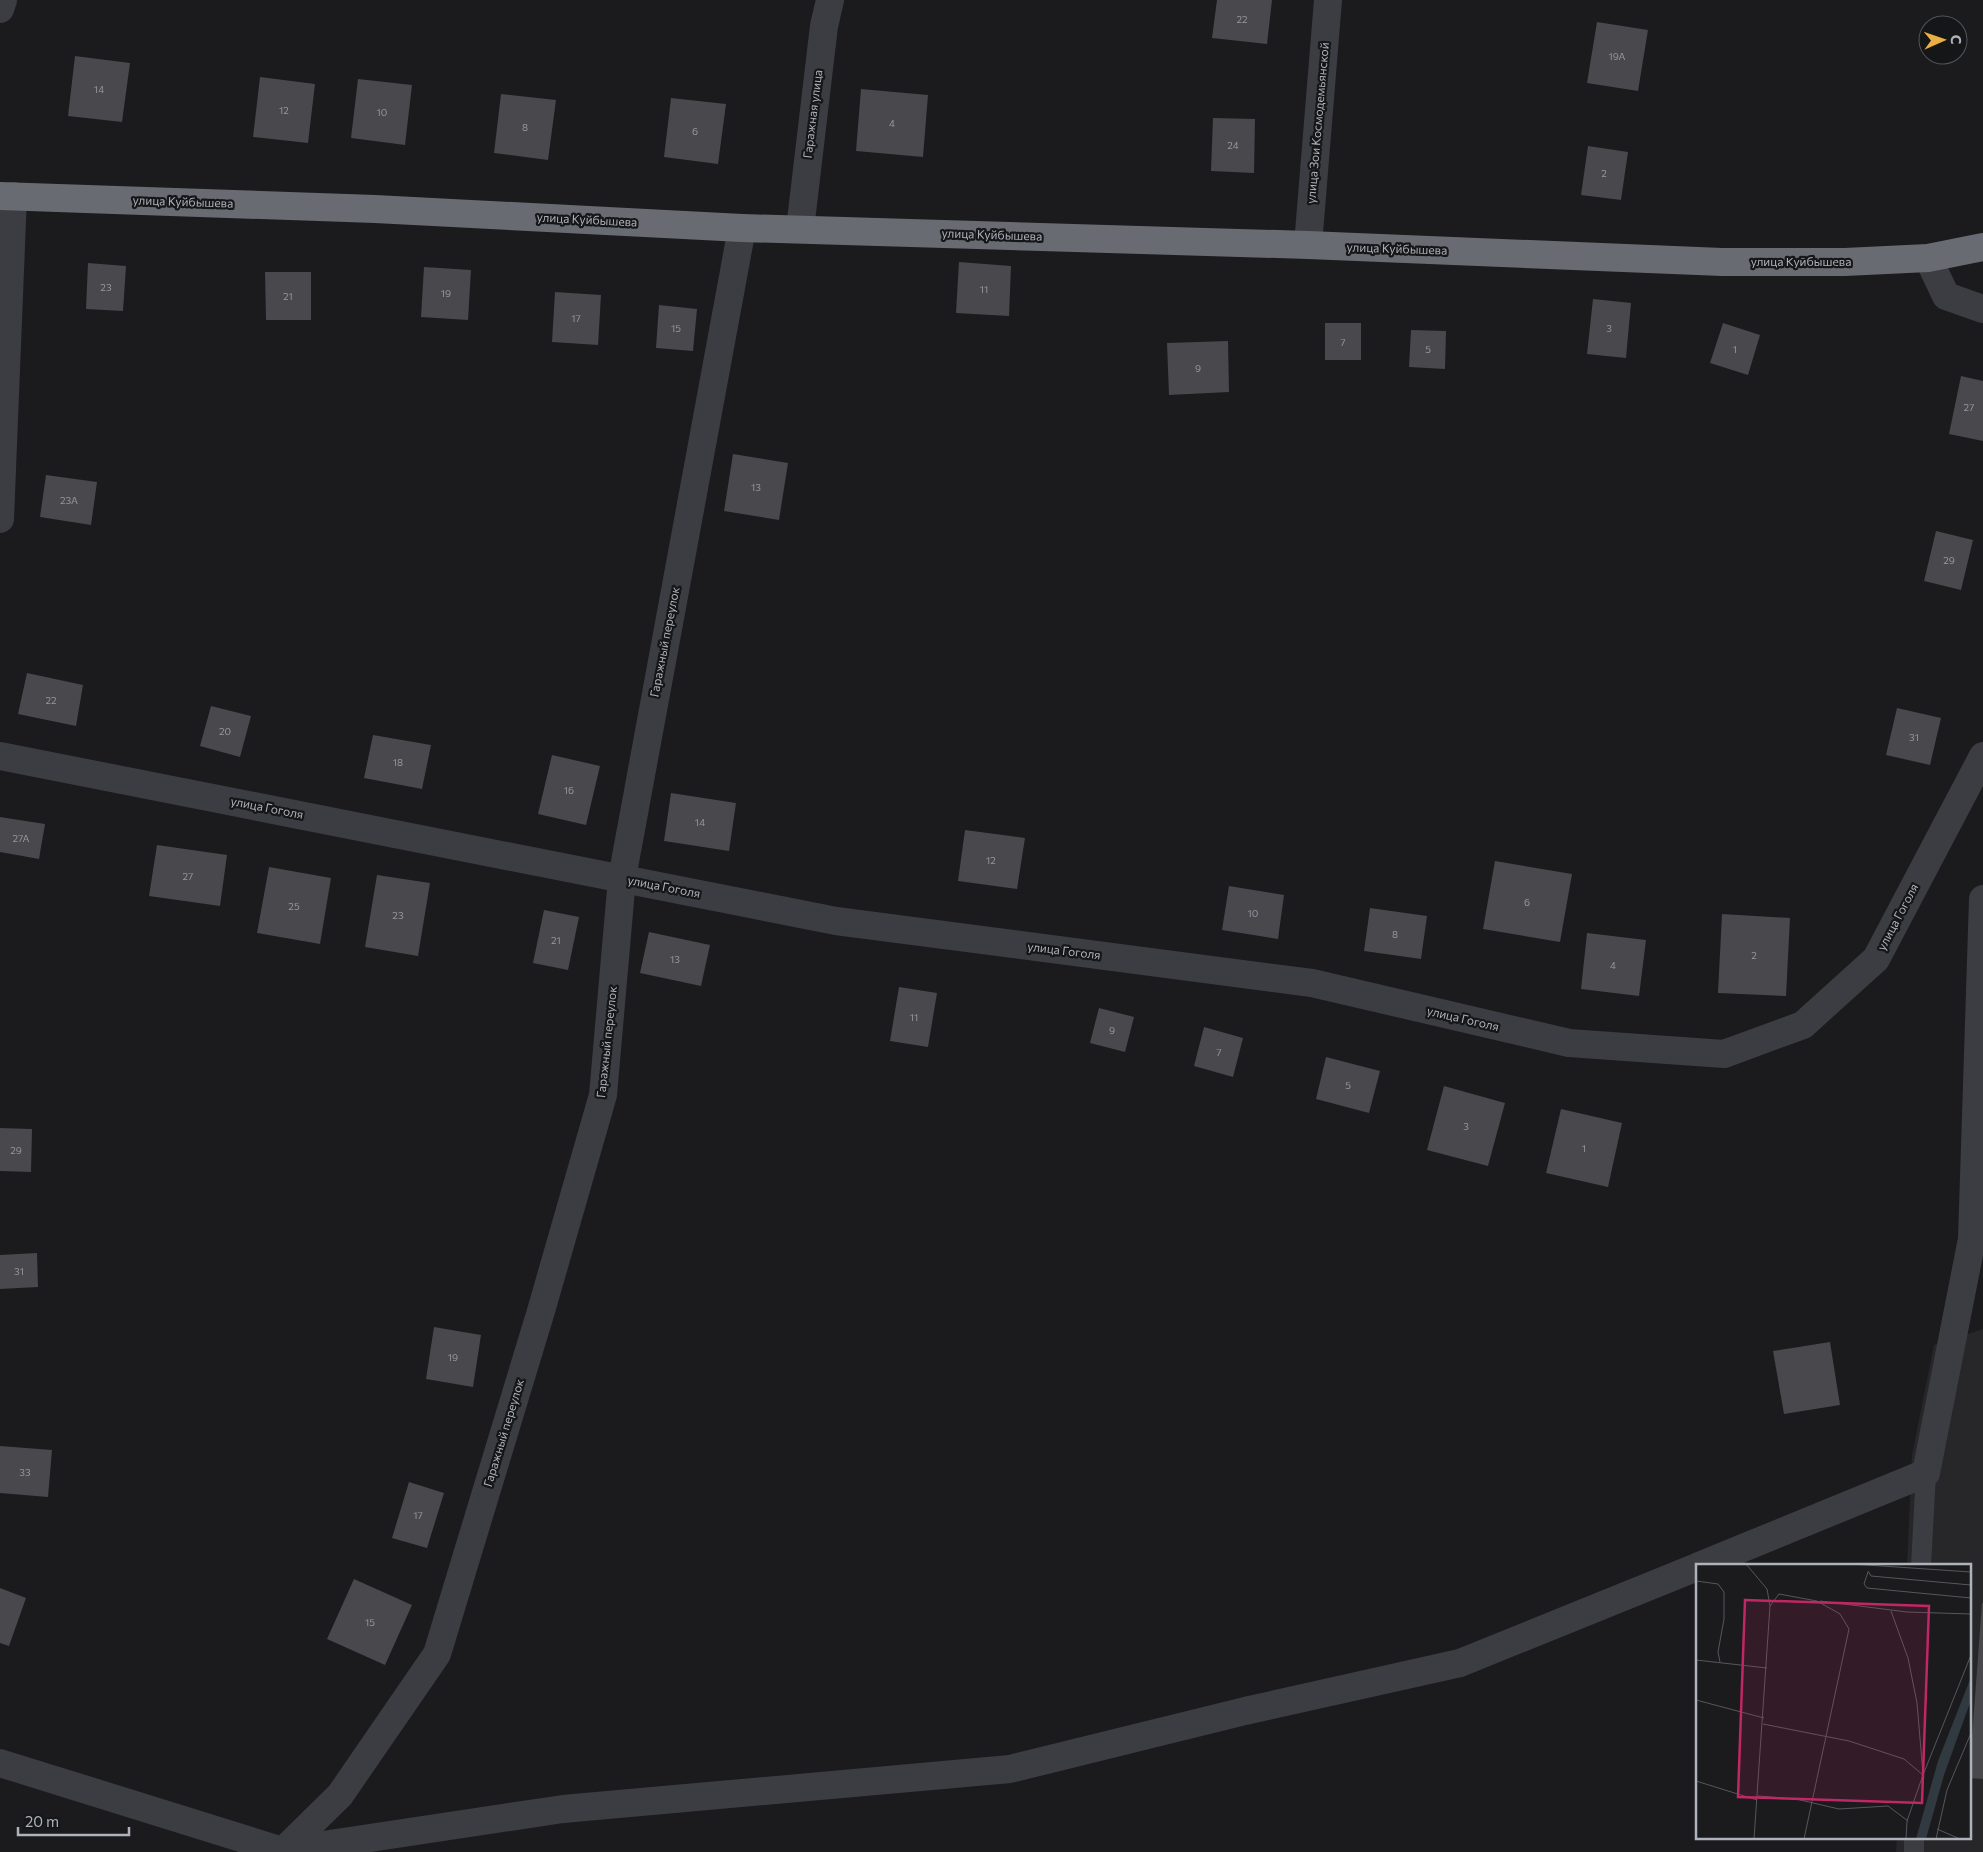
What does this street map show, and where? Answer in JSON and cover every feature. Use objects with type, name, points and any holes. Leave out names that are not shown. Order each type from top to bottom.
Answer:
[{"type":"highway","name":"улица Куйбышева","points":[[7,196],[375,209],[742,228],[1308,245],[1722,262],[1845,262],[1928,258],[1983,247]]},
{"type":"street","points":[[0,9],[3,0]]},
{"type":"street","name":"Гаражная улица","points":[[800,229],[824,26],[830,0]]},
{"type":"street","name":"улица Зои Космодемьянской","points":[[1308,245],[1328,0]]},
{"type":"street","points":[[0,518],[7,196]]},
{"type":"street","name":"Гаражный переулок","points":[[285,1851],[340,1795],[437,1654],[541,1311],[603,1095],[622,878],[742,228]]},
{"type":"street","points":[[1928,258],[1946,296],[1983,309]]},
{"type":"street","name":"улица Гоголя","points":[[0,756],[836,921],[1312,984],[1569,1044],[1724,1054],[1803,1025],[1876,960],[1983,756]]},
{"type":"street","points":[[1703,1564],[1926,1473],[1972,1239],[1983,899]]},
{"type":"street","points":[[0,1763],[285,1851],[563,1809],[1010,1769],[1245,1711],[1460,1663],[1696,1567]]},
{"type":"lane","points":[[1921,1564],[1926,1473]]},
{"type":"shaded area","points":[[1983,1329],[1983,1852],[1896,1852],[1897,1840],[1970,1840],[1970,1564],[1907,1564],[1912,1455],[1934,1345]]},
{"type":"building","points":[[1217,0],[1272,0],[1267,44],[1212,38]]},
{"type":"building","points":[[1597,22],[1648,30],[1638,91],[1587,83]]},
{"type":"building","points":[[75,56],[130,63],[122,122],[68,116]]},
{"type":"building","points":[[260,77],[315,84],[308,143],[253,137]]},
{"type":"building","points":[[358,79],[412,85],[405,145],[351,138]]},
{"type":"building","points":[[861,89],[928,95],[923,157],[856,151]]},
{"type":"building","points":[[501,94],[556,100],[548,160],[494,153]]},
{"type":"building","points":[[671,98],[726,104],[718,164],[664,157]]},
{"type":"building","points":[[1213,118],[1255,119],[1254,173],[1211,171]]},
{"type":"building","points":[[1588,146],[1628,152],[1621,200],[1581,195]]},
{"type":"building","points":[[959,262],[1011,266],[1009,316],[956,313]]},
{"type":"building","points":[[88,263],[126,266],[123,311],[86,309]]},
{"type":"building","points":[[424,267],[471,270],[468,320],[421,317]]},
{"type":"building","points":[[265,272],[311,272],[311,320],[266,320]]},
{"type":"building","points":[[555,292],[601,295],[598,345],[552,342]]},
{"type":"building","points":[[1593,299],[1631,303],[1626,358],[1587,354]]},
{"type":"building","points":[[659,305],[697,309],[693,351],[656,348]]},
{"type":"building","points":[[1325,323],[1361,323],[1361,360],[1325,360]]},
{"type":"building","points":[[1723,323],[1760,335],[1748,375],[1710,363]]},
{"type":"building","points":[[1411,330],[1446,331],[1445,369],[1409,367]]},
{"type":"building","points":[[1228,341],[1229,392],[1169,395],[1167,343]]},
{"type":"building","points":[[1961,376],[1983,381],[1983,441],[1949,434]]},
{"type":"building","points":[[733,454],[788,463],[779,520],[724,511]]},
{"type":"building","points":[[46,475],[97,482],[91,525],[40,517]]},
{"type":"building","points":[[1936,531],[1973,540],[1961,590],[1924,581]]},
{"type":"building","points":[[27,673],[83,685],[76,726],[18,714]]},
{"type":"building","points":[[211,706],[251,716],[240,757],[200,746]]},
{"type":"building","points":[[1897,708],[1941,718],[1930,765],[1886,755]]},
{"type":"building","points":[[373,735],[431,745],[422,789],[364,778]]},
{"type":"building","points":[[552,755],[600,766],[586,825],[538,814]]},
{"type":"building","points":[[671,793],[736,803],[729,851],[664,841]]},
{"type":"building","points":[[0,817],[45,824],[39,859],[0,852]]},
{"type":"building","points":[[965,830],[1025,838],[1017,889],[958,881]]},
{"type":"building","points":[[157,845],[227,855],[220,906],[149,896]]},
{"type":"building","points":[[1495,861],[1572,874],[1560,942],[1483,929]]},
{"type":"building","points":[[269,867],[331,878],[320,944],[257,933]]},
{"type":"building","points":[[377,875],[430,883],[418,956],[365,947]]},
{"type":"building","points":[[1229,886],[1284,895],[1278,939],[1222,930]]},
{"type":"building","points":[[1370,908],[1427,916],[1421,959],[1364,951]]},
{"type":"building","points":[[544,910],[579,917],[568,970],[533,963]]},
{"type":"building","points":[[1722,914],[1790,918],[1786,996],[1718,993]]},
{"type":"building","points":[[649,932],[710,945],[701,986],[640,973]]},
{"type":"building","points":[[1587,933],[1646,940],[1639,996],[1581,989]]},
{"type":"building","points":[[899,987],[937,993],[928,1047],[890,1041]]},
{"type":"building","points":[[1099,1008],[1134,1017],[1125,1052],[1090,1043]]},
{"type":"building","points":[[1204,1027],[1243,1038],[1233,1077],[1194,1066]]},
{"type":"building","points":[[1326,1057],[1380,1071],[1369,1113],[1316,1099]]},
{"type":"building","points":[[1444,1086],[1505,1103],[1488,1166],[1427,1150]]},
{"type":"building","points":[[1561,1109],[1622,1123],[1608,1187],[1546,1173]]},
{"type":"building","points":[[0,1128],[32,1129],[31,1172],[0,1171]]},
{"type":"building","points":[[37,1253],[38,1287],[0,1289],[0,1255]]},
{"type":"building","points":[[434,1327],[481,1335],[473,1387],[426,1379]]},
{"type":"building","points":[[1830,1342],[1840,1405],[1784,1414],[1773,1351]]},
{"type":"building","points":[[0,1446],[52,1450],[48,1497],[0,1493]]},
{"type":"building","points":[[409,1482],[444,1493],[427,1548],[392,1538]]},
{"type":"building","points":[[354,1579],[412,1605],[385,1665],[327,1639]]},
{"type":"building","points":[[0,1588],[26,1598],[9,1646],[0,1643]]},
{"type":"building","points":[[1983,1603],[1983,1779],[1970,1778]]}]
